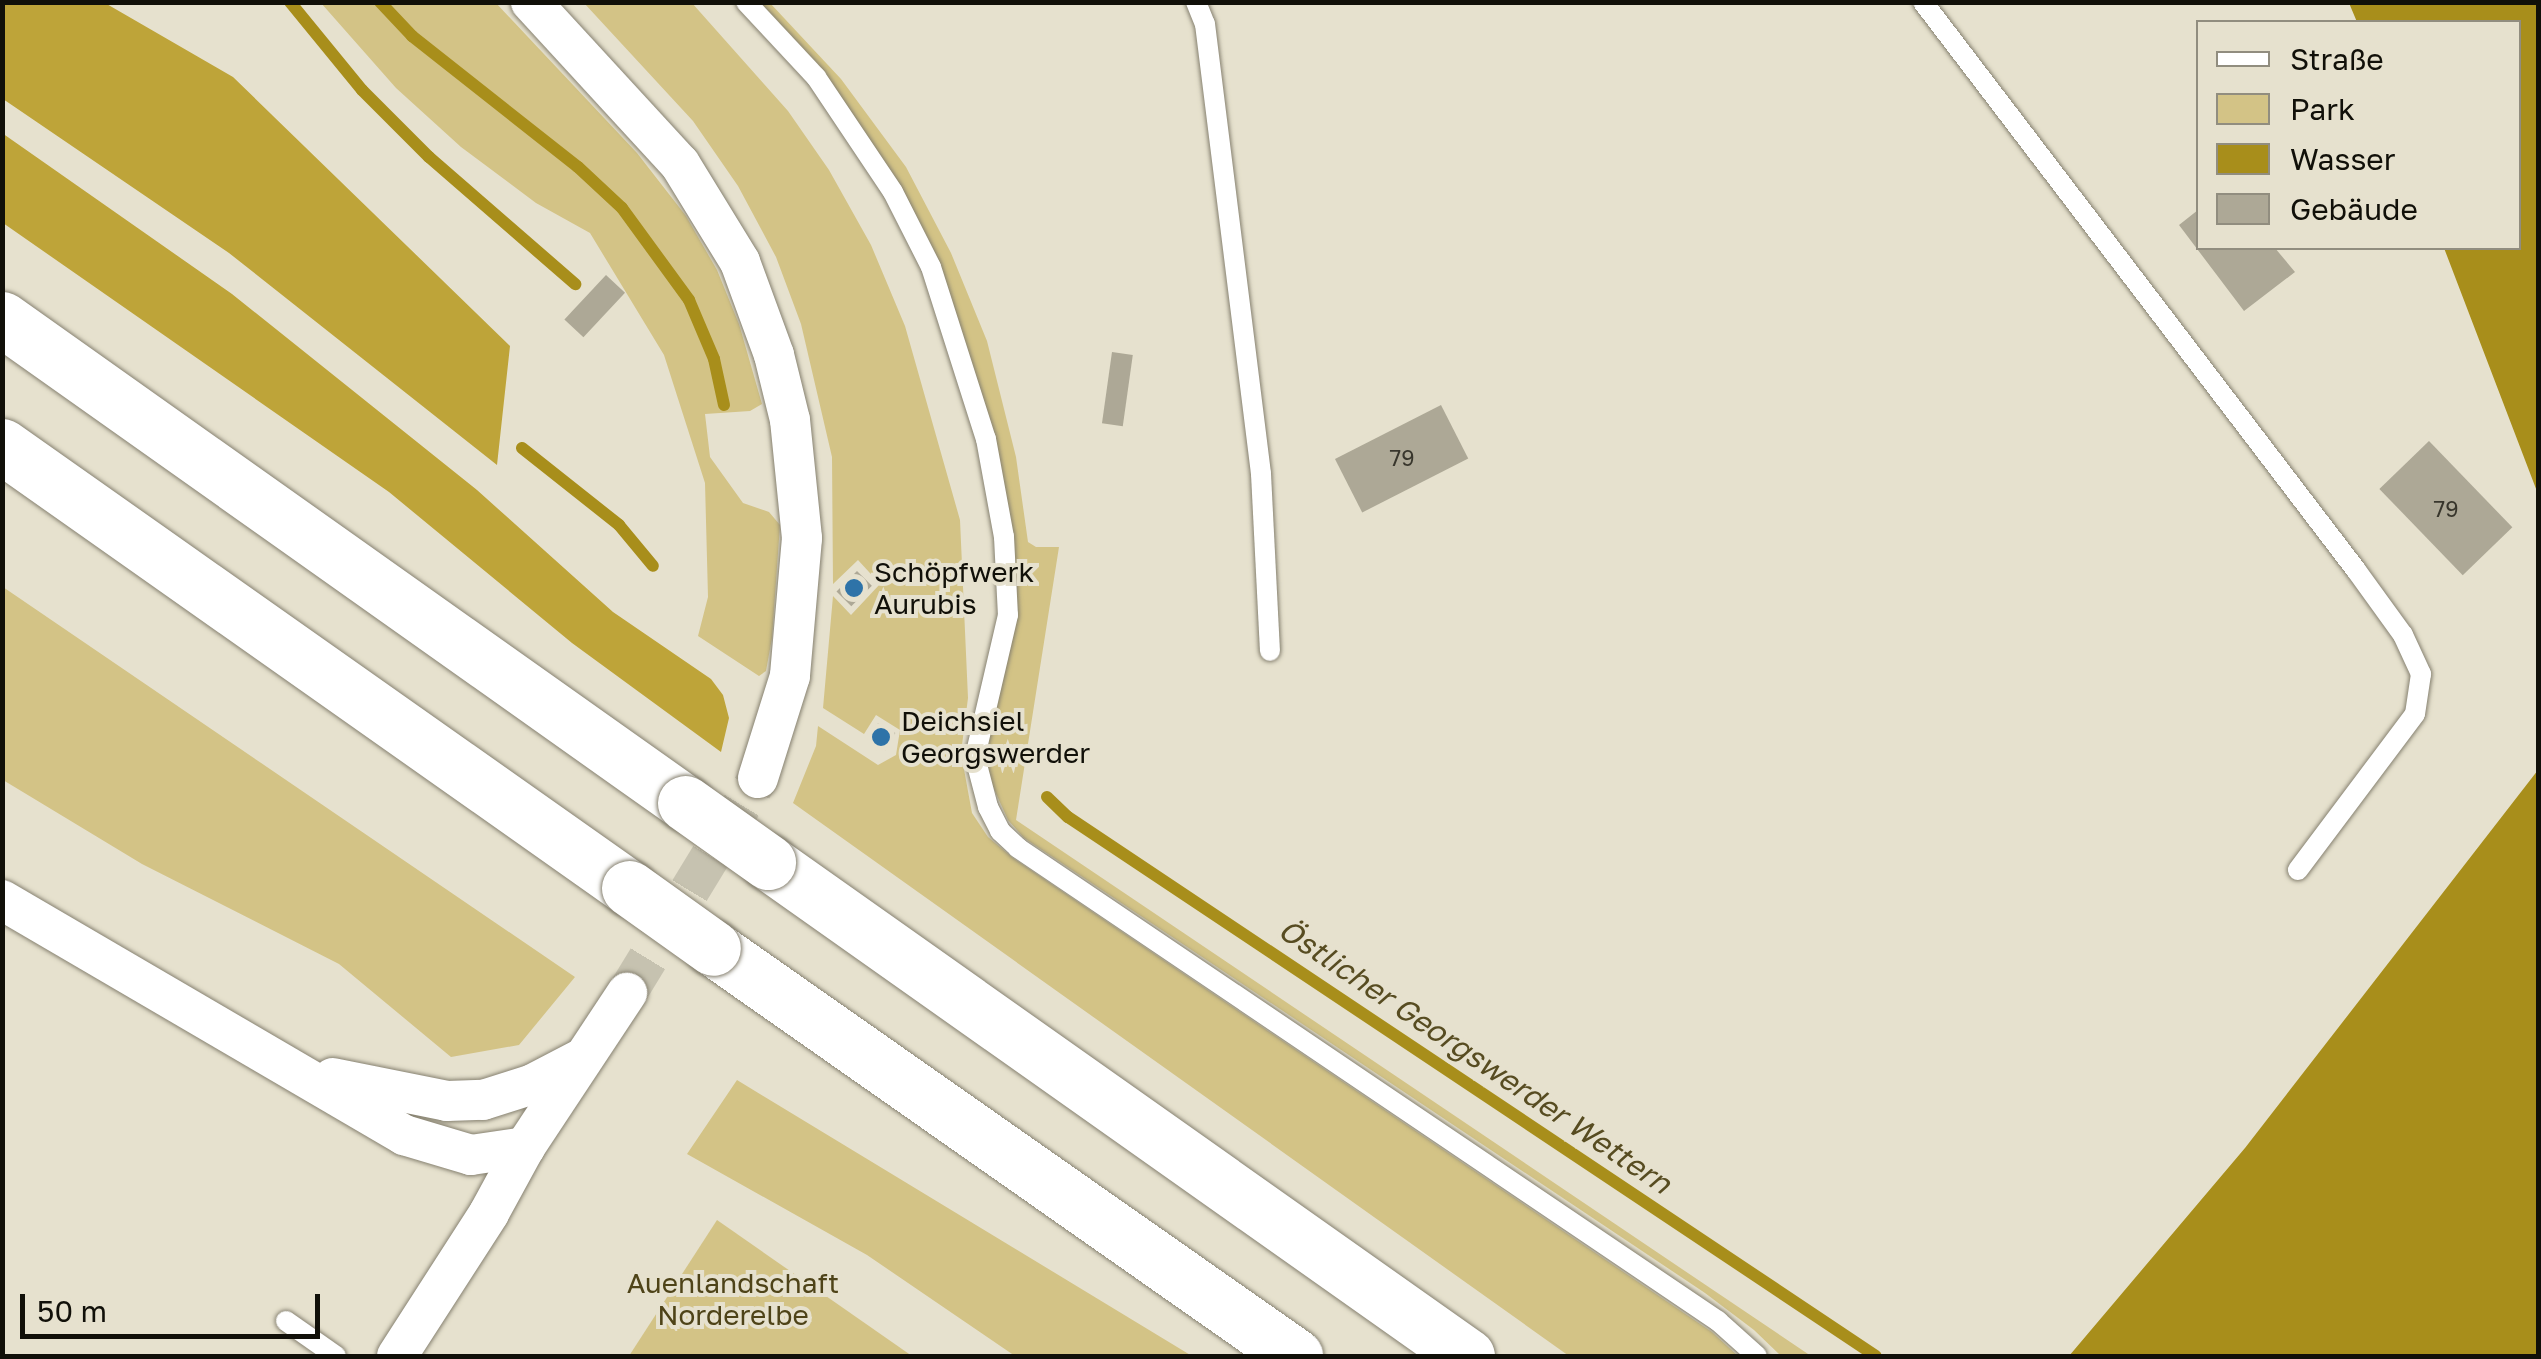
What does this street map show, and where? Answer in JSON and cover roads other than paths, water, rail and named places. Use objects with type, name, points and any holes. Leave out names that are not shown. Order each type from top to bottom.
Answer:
[{"type":"highway","points":[[2,319],[1467,1356]]},
{"type":"highway","points":[[2,446],[1295,1356]]},
{"type":"street","points":[[531,2],[680,164],[740,262],[774,355],[790,420],[802,538],[790,676],[758,778]]},
{"type":"street","points":[[2,900],[425,1145],[471,1156],[525,1147]]},
{"type":"street","points":[[397,1356],[490,1213],[525,1147],[627,994]]},
{"type":"street","points":[[294,1069],[447,1101],[483,1100],[533,1084],[582,1058]]},
{"type":"lane","points":[[746,2],[816,77],[893,192],[931,268],[986,439],[1004,538],[1008,615],[975,757],[988,807],[1000,831],[1018,848],[1718,1321],[1757,1356]]},
{"type":"lane","points":[[1196,2],[1205,24],[1262,474],[1270,651]]},
{"type":"lane","points":[[1923,2],[2356,570],[2404,635],[2421,674],[2415,714],[2298,870]]},
{"type":"lane","points":[[286,1321],[336,1356]]},
{"type":"water","points":[[2349,3],[2538,3],[2538,494],[2445,250],[2521,250],[2521,20],[2356,20]]},
{"type":"water","points":[[2538,770],[2538,1356],[2069,1356],[2245,1148]]},
{"type":"waterway","name":"Östlicher Georgswerder Wettern","points":[[290,2],[362,90],[429,157],[575,284]]},
{"type":"waterway","points":[[380,2],[412,36],[578,167],[622,208],[689,300],[714,359],[724,405]]},
{"type":"waterway","points":[[522,448],[619,525],[653,566]]},
{"type":"waterway","name":"Östlicher Georgswerder Wettern","points":[[1047,797],[1068,817],[1876,1356]]},
{"type":"tunnel","points":[[627,993],[758,778]]},
{"type":"place","name":"Schöpfwerk Aurubis","points":[[854,588]]},
{"type":"place","name":"Deichsiel Georgswerder","points":[[881,737]]},
{"type":"park label","name":"Auenlandschaft Norderelbe","points":[[733,1299]]}]
